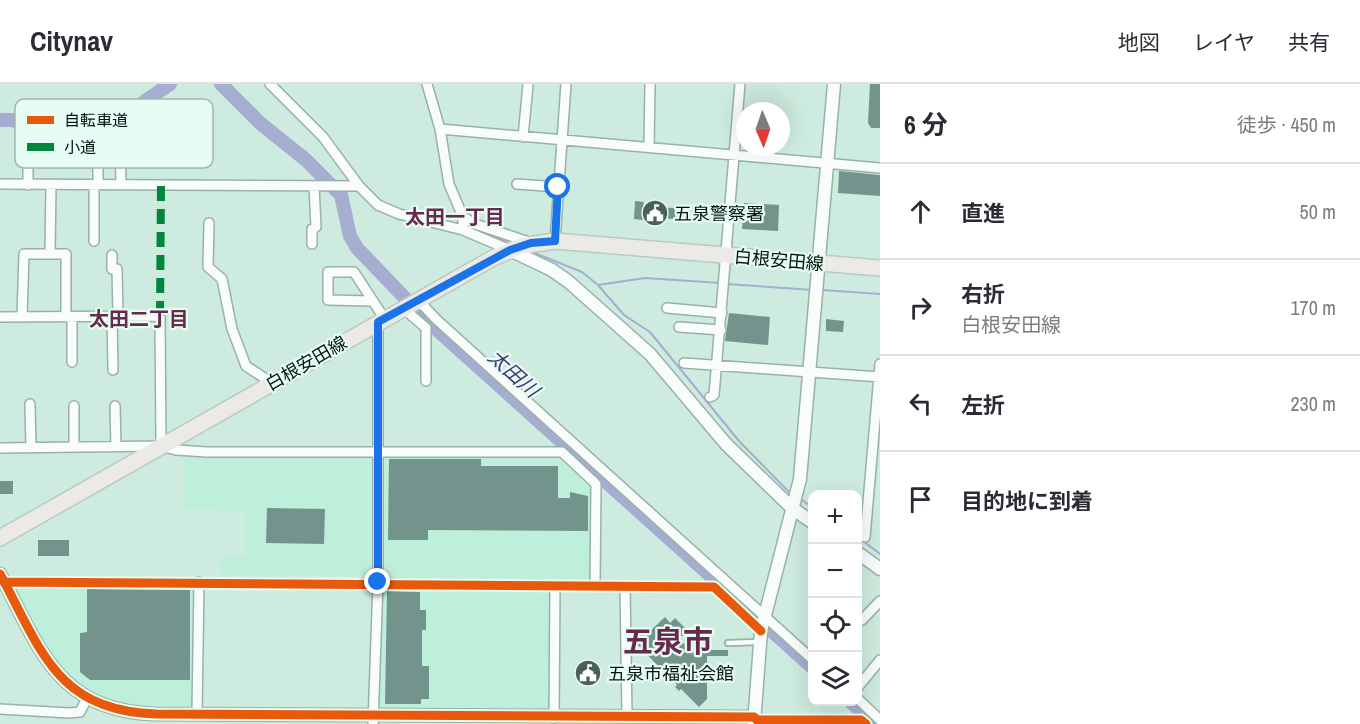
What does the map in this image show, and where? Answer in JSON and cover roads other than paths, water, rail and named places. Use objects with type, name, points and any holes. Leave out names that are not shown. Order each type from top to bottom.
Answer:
[{"type":"main road","name":"白根安田線","points":[[0,538],[417,299],[510,250],[531,243],[555,241],[880,268]]},
{"type":"street","points":[[270,84],[322,137],[359,186],[378,204],[399,214],[463,230],[552,270],[569,282],[650,354],[726,444],[792,508],[808,519]]},
{"type":"street","points":[[427,84],[440,129],[449,184],[463,217],[463,230]]},
{"type":"street","points":[[555,241],[566,84]]},
{"type":"street","points":[[649,147],[650,84]]},
{"type":"street","points":[[710,397],[714,395],[721,330],[740,84]]},
{"type":"street","points":[[754,721],[761,636],[800,479],[834,84]]},
{"type":"street","points":[[523,137],[528,85]]},
{"type":"street","points":[[440,129],[880,168]]},
{"type":"street","points":[[28,168],[28,185]]},
{"type":"street","points":[[94,241],[97,168]]},
{"type":"street","points":[[121,168],[121,185]]},
{"type":"street","points":[[0,184],[359,186]]},
{"type":"street","points":[[517,184],[558,187]]},
{"type":"street","points":[[50,254],[51,185]]},
{"type":"street","points":[[312,244],[312,230],[316,227],[314,186]]},
{"type":"street","points":[[463,217],[475,224],[531,243]]},
{"type":"street","points":[[209,223],[208,267],[222,279],[232,328],[246,366],[272,382]]},
{"type":"street","points":[[22,317],[24,254],[66,254],[72,362]]},
{"type":"street","points":[[112,255],[112,269],[117,269],[113,370]]},
{"type":"street","points":[[372,301],[328,300],[328,272],[354,272],[372,301],[381,320],[378,582],[373,719]]},
{"type":"street","points":[[417,299],[446,328],[808,654]]},
{"type":"street","points":[[403,308],[426,328],[426,381]]},
{"type":"street","points":[[667,308],[722,313]]},
{"type":"street","points":[[0,317],[160,316],[161,446]]},
{"type":"street","points":[[679,327],[721,330]]},
{"type":"street","points":[[684,363],[880,377]]},
{"type":"street","points":[[865,537],[876,458],[880,364]]},
{"type":"street","points":[[30,404],[31,447]]},
{"type":"street","points":[[74,406],[74,447]]},
{"type":"street","points":[[115,406],[116,446]]},
{"type":"street","points":[[0,448],[161,446],[176,450],[207,452],[562,452],[597,484],[595,586]]},
{"type":"street","points":[[862,556],[880,569]]},
{"type":"street","points":[[2,578],[714,586],[761,636]]},
{"type":"street","points":[[2,578],[52,667],[87,698],[122,711],[373,719],[627,717],[864,722],[870,711],[880,707]]},
{"type":"street","points":[[197,713],[199,582]]},
{"type":"street","points":[[554,718],[555,586]]},
{"type":"street","points":[[625,586],[627,717]]},
{"type":"street","points":[[862,620],[880,601]]},
{"type":"street","points":[[862,682],[880,660]]},
{"type":"street","points":[[0,709],[80,712],[87,698]]},
{"type":"street","points":[[862,703],[880,720]]},
{"type":"street","points":[[69,713],[69,724]]},
{"type":"lane","points":[[728,643],[761,636]]},
{"type":"waterway","name":"太田川","points":[[148,99],[170,84]]},
{"type":"waterway","name":"太田川","points":[[221,84],[260,123],[306,160],[341,195],[350,236],[357,248],[424,318],[808,663]]},
{"type":"waterway","name":"太田川","points":[[0,120],[15,121]]},
{"type":"waterway","points":[[439,150],[444,183],[458,216]]},
{"type":"waterway","points":[[479,232],[510,243]]},
{"type":"waterway","points":[[532,252],[582,272],[598,285],[624,315],[650,332],[739,441],[791,494]]},
{"type":"waterway","points":[[598,285],[645,278],[720,283]]},
{"type":"waterway","points":[[726,284],[813,290]]},
{"type":"waterway","points":[[822,290],[880,294]]},
{"type":"waterway","points":[[799,498],[808,504]]},
{"type":"waterway","points":[[862,540],[880,554]]},
{"type":"waterway","name":"太田川","points":[[855,706],[875,724]]},
{"type":"place","name":"五泉警察署","points":[[655,213]]},
{"type":"place","name":"五泉市福祉会館","points":[[588,673]]},
{"type":"district","name":"太田一丁目","points":[[455,216]]},
{"type":"district","name":"太田二丁目","points":[[139,318]]},
{"type":"district","name":"五泉市","points":[[668,641]]}]
